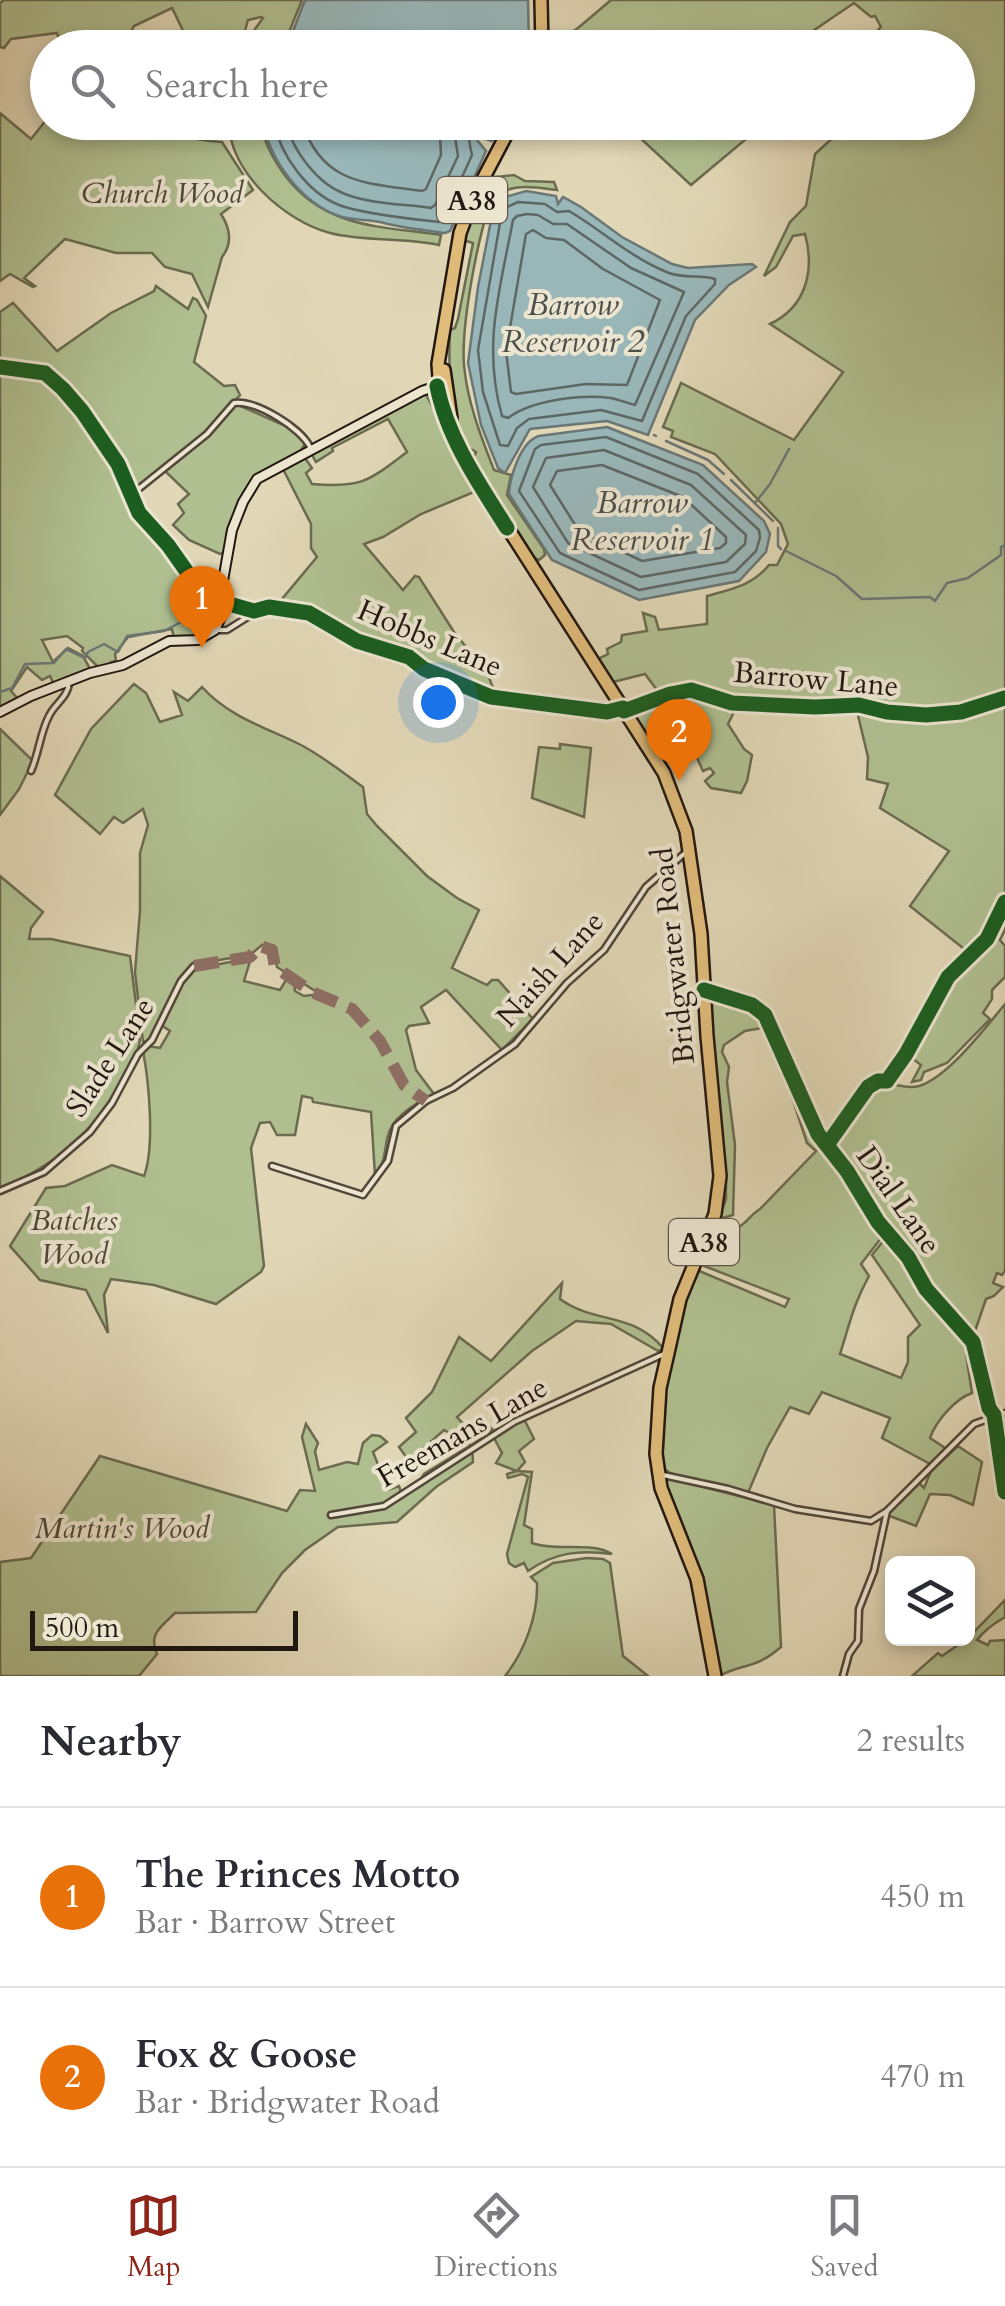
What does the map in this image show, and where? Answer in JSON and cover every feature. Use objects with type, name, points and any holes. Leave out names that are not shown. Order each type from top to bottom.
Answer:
[{"type":"highway","points":[[541,0],[542,30]]},
{"type":"highway","name":"Bridgwater Road","points":[[504,140],[460,232],[438,364],[443,411],[472,472],[674,792],[684,818],[701,934],[720,1157],[718,1194],[709,1232],[680,1299],[668,1352],[658,1417],[658,1476]]},
{"type":"highway","name":"Bridgwater Road","points":[[444,337],[444,370]]},
{"type":"highway","points":[[441,389],[444,370]]},
{"type":"highway","points":[[444,370],[451,422]]},
{"type":"highway","name":"A38","points":[[658,1476],[692,1562],[715,1676]]},
{"type":"main road","points":[[0,712],[69,682],[123,666],[169,641],[198,640],[215,630],[220,621],[230,538],[249,490],[261,476],[422,391],[441,389]]},
{"type":"main road","name":"Barrow Lane","points":[[624,709],[691,690],[732,703],[815,707],[859,704],[886,712],[936,716],[973,710],[1005,698]]},
{"type":"street","points":[[0,367],[45,373],[63,390],[118,464],[139,513],[192,579],[222,599]]},
{"type":"street","points":[[130,496],[207,434],[234,403],[242,402],[288,424],[304,435],[312,452]]},
{"type":"street","name":"Hobbs Lane","points":[[222,599],[256,611],[270,607],[308,613],[357,641],[400,653],[424,669],[491,698],[606,712],[624,709]]},
{"type":"street","points":[[215,630],[226,630],[256,611]]},
{"type":"street","points":[[30,771],[41,748],[47,720],[66,695],[69,682]]},
{"type":"street","name":"Naish Lane","points":[[272,1166],[363,1194],[388,1160],[393,1130],[426,1101],[453,1088],[515,1044],[567,984],[604,950],[646,887],[680,854],[690,852]]},
{"type":"street","points":[[827,1145],[868,1087],[887,1081],[948,977],[968,957]]},
{"type":"street","name":"Slade Lane","points":[[0,1191],[44,1172],[90,1132],[112,1103],[138,1054],[152,1040],[177,989],[194,966]]},
{"type":"street","name":"Dial Lane","points":[[704,990],[752,1005],[765,1015],[818,1134],[926,1289],[973,1342],[989,1408],[994,1414],[1005,1492]]},
{"type":"street","name":"Freemans Lane","points":[[332,1515],[384,1506],[514,1422],[668,1352]]},
{"type":"street","points":[[658,1476],[728,1489],[796,1510],[871,1521],[887,1511],[974,1424],[1005,1413]]},
{"type":"street","points":[[843,1676],[849,1654],[858,1641],[859,1609],[874,1571],[887,1511]]},
{"type":"green space","points":[[302,0],[290,30],[255,30],[261,17],[248,20],[245,30],[183,30],[172,8],[132,30],[30,30],[30,37],[11,39],[4,48],[0,47],[0,3]]},
{"type":"green space","points":[[611,0],[1005,0],[1005,694],[934,712],[880,708],[858,701],[742,701],[694,689],[660,694],[645,674],[613,682],[598,659],[621,642],[622,635],[647,631],[643,613],[655,617],[659,630],[707,624],[707,596],[741,585],[769,565],[777,565],[788,544],[781,524],[715,454],[671,437],[673,431],[663,427],[681,383],[794,440],[843,372],[770,324],[792,308],[805,286],[809,261],[805,234],[793,236],[776,267],[764,276],[790,222],[806,206],[815,154],[830,140],[975,140],[975,30],[878,30],[881,27],[875,16],[854,3],[814,30],[575,30]]},
{"type":"green space","name":"Church Wood","points":[[0,113],[30,140],[222,142],[253,190],[221,214],[229,241],[208,307],[192,274],[165,267],[152,253],[116,253],[65,239],[24,278],[35,286],[10,274],[0,281]]},
{"type":"green space","points":[[266,140],[282,172],[303,195],[338,216],[441,235],[439,245],[343,236],[312,227],[262,192],[238,159],[231,141]]},
{"type":"green space","points":[[642,140],[745,140],[691,185]]},
{"type":"green space","points":[[514,175],[525,181],[554,182],[557,190],[512,188],[490,203],[471,284],[464,365],[471,405],[494,470],[511,475],[507,495],[544,549],[545,555],[539,560],[534,558],[477,469],[473,460],[476,452],[467,447],[457,419],[450,375],[450,330],[458,319],[473,243],[463,240],[487,178]]},
{"type":"green space","points":[[156,286],[188,309],[193,298],[197,300],[206,316],[194,362],[224,386],[235,385],[240,395],[196,442],[132,491],[106,439],[69,390],[39,367],[35,370],[0,365],[0,312],[13,303],[57,351],[111,313],[154,291]]},
{"type":"green space","points":[[3,370],[41,373],[62,391],[119,470],[138,515],[192,581],[219,599],[215,626],[197,638],[174,639],[172,629],[128,637],[115,654],[116,661],[111,662],[113,667],[98,667],[67,636],[42,640],[53,662],[68,648],[83,656],[90,669],[54,685],[50,676],[42,680],[27,667],[11,691],[18,699],[0,709],[0,375]]},
{"type":"green space","points":[[425,393],[479,490],[364,544],[403,590],[415,576],[419,577],[454,632],[487,673],[494,690],[503,697],[489,695],[429,669],[408,654],[354,636],[310,611],[277,605],[317,557],[311,548],[311,524],[283,469],[305,458],[312,468],[306,473],[312,484],[343,485],[373,476],[407,452],[388,419],[332,448],[316,462],[312,455]]},
{"type":"green space","points":[[236,404],[290,428],[305,444],[298,455],[256,477],[226,552],[220,554],[189,540],[173,525],[184,513],[178,504],[189,494],[165,471],[208,436]]},
{"type":"green space","name":"Batches Wood","points":[[134,684],[146,693],[160,722],[182,715],[174,692],[188,701],[202,687],[235,713],[306,747],[363,787],[367,814],[377,826],[427,876],[479,910],[452,968],[487,985],[498,980],[533,1019],[502,1050],[446,990],[421,1007],[429,1023],[406,1030],[416,1070],[434,1094],[393,1124],[375,1175],[371,1112],[313,1102],[312,1098],[302,1096],[295,1135],[277,1135],[270,1122],[260,1123],[251,1148],[264,1266],[261,1272],[216,1304],[154,1285],[111,1279],[104,1295],[108,1333],[86,1290],[40,1280],[10,1246],[46,1188],[65,1186],[112,1165],[144,1176],[150,1132],[143,1051],[148,1046],[160,1048],[170,1031],[161,1025],[178,990],[194,969],[251,958],[244,981],[280,990],[286,980],[294,983],[295,991],[304,996],[320,994],[277,967],[273,949],[262,945],[250,955],[194,964],[175,989],[151,1040],[143,1042],[135,972],[140,853],[148,825],[143,809],[123,823],[114,817],[100,834],[55,795],[91,729]]},
{"type":"green space","points":[[695,693],[737,706],[728,724],[752,755],[741,793],[711,788],[705,781],[714,773],[710,768],[703,771],[694,751],[687,754],[682,747],[665,761],[633,714],[672,696]]},
{"type":"green space","points":[[1005,700],[1005,930],[1000,940],[1005,946],[1005,977],[992,990],[992,999],[983,1013],[990,1019],[947,1063],[924,1072],[921,1080],[912,1082],[921,1065],[908,1055],[948,979],[968,959],[963,948],[910,906],[949,851],[880,808],[888,784],[867,779],[868,757],[856,707],[926,717]]},
{"type":"green space","points":[[0,729],[33,761],[0,815]]},
{"type":"green space","points":[[560,744],[591,748],[584,817],[532,798],[539,747],[560,749]]},
{"type":"green space","points":[[0,876],[43,912],[31,928],[29,939],[51,939],[130,956],[140,1036],[131,1064],[85,1132],[56,1158],[0,1190]]},
{"type":"green space","points":[[713,995],[753,1008],[765,1018],[818,1141],[824,1145],[832,1144],[875,1086],[885,1083],[914,1087],[942,1073],[1005,1004],[1005,1271],[1002,1275],[997,1273],[993,1283],[1003,1287],[986,1299],[973,1337],[927,1286],[910,1253],[874,1212],[857,1184],[850,1182],[863,1207],[885,1233],[861,1264],[869,1276],[855,1305],[840,1354],[901,1378],[908,1362],[908,1337],[920,1325],[872,1255],[888,1235],[916,1275],[916,1287],[925,1298],[934,1301],[973,1347],[966,1354],[972,1393],[953,1405],[933,1431],[930,1438],[948,1450],[932,1465],[882,1438],[890,1418],[822,1392],[809,1414],[790,1407],[748,1493],[672,1475],[662,1467],[668,1366],[697,1270],[785,1307],[789,1299],[699,1264],[714,1235],[734,1237],[737,1228],[816,1151],[807,1143],[789,1088],[762,1028],[745,1031],[724,1045],[735,1145],[733,1215],[719,1219],[726,1199],[726,1180],[712,1050]]},
{"type":"green space","name":"Martin's Wood","points":[[562,1283],[560,1299],[640,1329],[664,1349],[658,1351],[611,1324],[576,1321],[532,1351],[457,1417],[466,1427],[483,1421],[493,1430],[472,1445],[473,1462],[436,1487],[397,1522],[338,1527],[305,1550],[282,1573],[256,1612],[175,1613],[157,1631],[157,1654],[139,1676],[0,1676],[0,1562],[31,1558],[100,1456],[287,1511],[300,1490],[315,1491],[302,1437],[306,1424],[318,1443],[315,1451],[319,1470],[347,1462],[358,1464],[363,1443],[372,1435],[380,1436],[387,1442],[373,1452],[388,1490],[399,1486],[401,1492],[415,1488],[424,1474],[471,1445],[444,1430],[409,1461],[399,1447],[416,1432],[406,1418],[432,1392],[459,1337],[491,1361]]},
{"type":"green space","points":[[524,1419],[534,1439],[519,1451],[525,1462],[517,1471],[496,1463],[502,1453],[493,1436]]},
{"type":"green space","points":[[958,1446],[982,1462],[973,1505],[950,1495],[930,1494],[916,1526],[887,1515],[919,1483],[924,1488],[931,1471]]},
{"type":"green space","points":[[532,1472],[524,1525],[532,1529],[532,1543],[594,1548],[612,1554],[568,1554],[528,1571],[524,1563],[515,1567],[509,1563],[507,1554],[528,1477],[522,1474],[508,1478],[507,1474]]},
{"type":"green space","points":[[664,1477],[774,1505],[781,1647],[757,1663],[719,1676],[697,1563],[668,1496]]},
{"type":"green space","points":[[587,1558],[610,1563],[623,1656],[648,1676],[505,1676],[519,1655],[533,1620],[537,1583],[531,1577],[553,1563]]},
{"type":"green space","points":[[1005,1600],[1005,1617],[977,1640],[988,1645],[990,1641],[1005,1640],[1005,1676],[912,1676],[938,1653],[942,1656],[956,1646],[975,1646],[975,1631]]},
{"type":"water","points":[[305,0],[528,0],[529,30],[294,30]]},
{"type":"water","points":[[268,140],[477,140],[486,151],[450,231],[445,233],[345,218],[325,210],[300,191]]},
{"type":"water","name":"Barrow Reservoir 2","points":[[526,191],[556,196],[558,204],[563,197],[622,237],[672,264],[688,268],[752,264],[756,267],[729,285],[695,320],[648,435],[607,421],[530,429],[505,473],[498,468],[481,425],[468,363],[493,210],[502,198]]},
{"type":"water","name":"Barrow Reservoir 1","points":[[607,427],[703,465],[764,521],[770,534],[766,552],[739,581],[639,600],[552,560],[509,494],[518,460],[527,445],[539,436]]},
{"type":"waterway","points":[[666,441],[708,460],[724,474]]},
{"type":"waterway","points":[[755,503],[789,449]]},
{"type":"waterway","points":[[731,480],[773,521]]},
{"type":"waterway","points":[[778,528],[781,549]]},
{"type":"waterway","points":[[786,551],[836,576],[862,599],[930,597],[935,601],[947,583],[968,578],[1001,555],[1005,545]]},
{"type":"waterway","points":[[0,692],[12,688],[25,664],[54,663],[66,649],[85,658],[88,652],[104,644],[118,652],[127,636],[164,631],[192,621],[199,611],[216,607]]},
{"type":"marked path","points":[[194,966],[250,957],[260,946],[272,950],[275,967],[312,992],[352,1009],[380,1041],[404,1085],[426,1101]]},
{"type":"cycle path","points":[[0,367],[45,373],[63,389],[118,464],[139,513],[192,579],[221,596],[222,602],[254,611],[269,607],[309,613],[357,641],[409,657],[424,669],[491,697],[607,712],[623,708],[624,711],[691,690],[732,703],[859,705],[926,715],[961,712],[1005,698]]},
{"type":"cycle path","points":[[437,386],[456,442],[507,528]]},
{"type":"cycle path","points":[[827,1145],[868,1087],[887,1081],[948,977],[987,939],[1005,902]]},
{"type":"cycle path","points":[[704,990],[752,1005],[765,1015],[818,1134],[847,1171],[878,1222],[908,1257],[926,1289],[973,1342],[994,1415],[1005,1492]]},
{"type":"place","name":"The Princes Motto","points":[[202,648]]},
{"type":"place","name":"Fox & Goose","points":[[679,781]]}]
